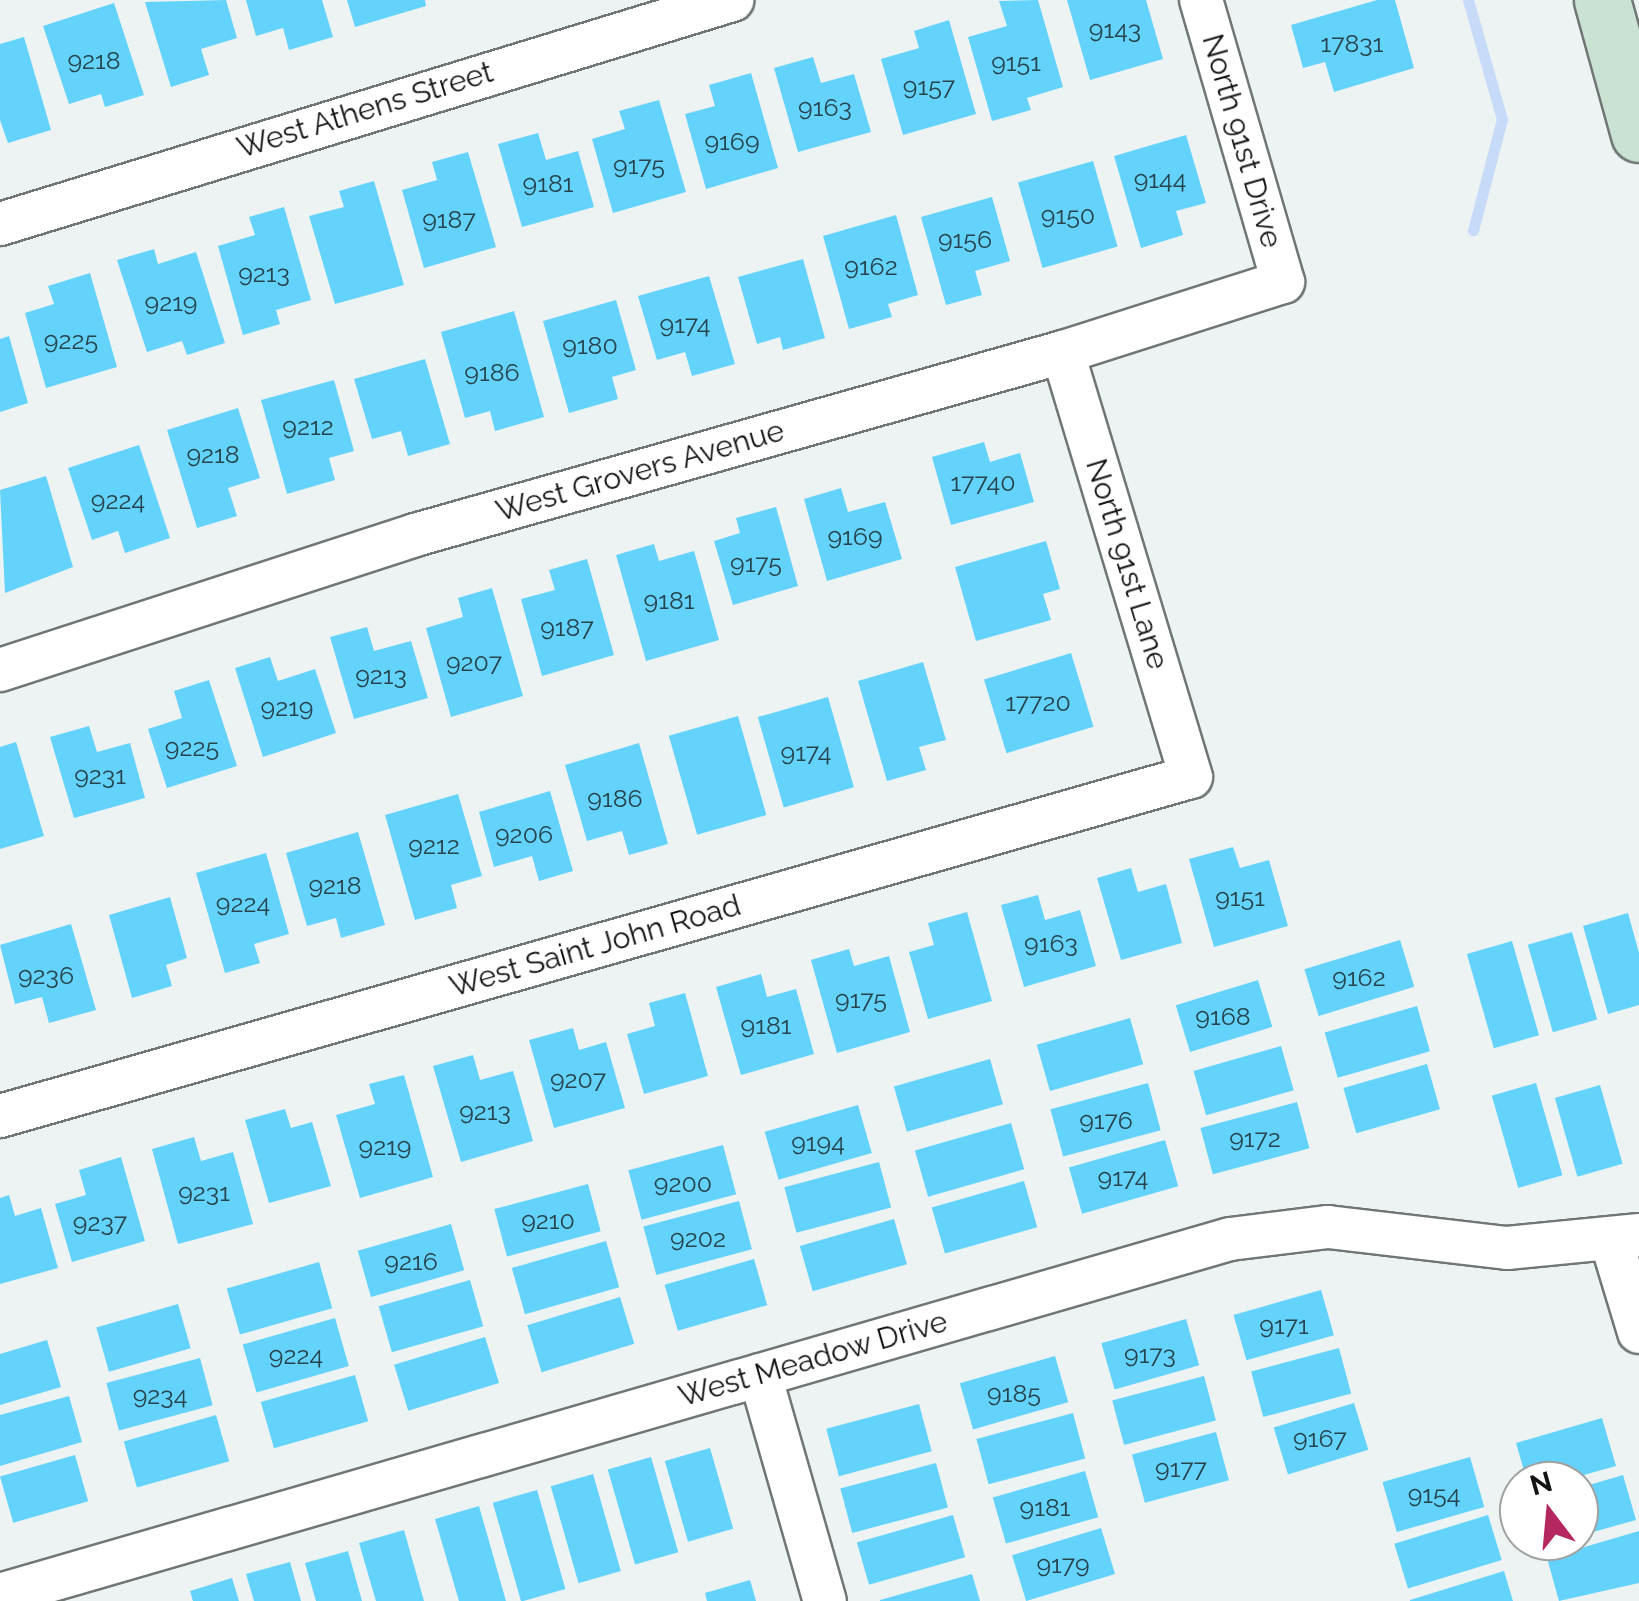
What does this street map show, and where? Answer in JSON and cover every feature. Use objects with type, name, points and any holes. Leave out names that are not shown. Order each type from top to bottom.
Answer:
[{"type":"main road","points":[[1602,0],[1639,134]]},
{"type":"street","name":"West Athens Street","points":[[0,224],[732,0]]},
{"type":"street","name":"North 91st Drive","points":[[1201,0],[1283,282]]},
{"type":"street","name":"West Grovers Avenue","points":[[0,670],[415,535],[1062,352],[1283,282]]},
{"type":"street","name":"North 91st Lane","points":[[1062,352],[1191,777]]},
{"type":"street","name":"West Saint John Road","points":[[0,1116],[1191,777]]},
{"type":"street","name":"West Meadow Drive","points":[[0,1596],[1263,1232],[1328,1227],[1507,1248],[1626,1239]]},
{"type":"street","points":[[1626,1239],[1639,1332]]},
{"type":"street","points":[[760,1375],[825,1601]]},
{"type":"building","points":[[226,0],[237,38],[201,49],[209,75],[171,87],[145,2]]},
{"type":"building","points":[[246,0],[322,0],[333,37],[289,50],[283,28],[256,36]]},
{"type":"building","points":[[347,0],[425,0],[426,6],[355,27]]},
{"type":"building","points":[[1038,0],[1063,87],[1027,98],[1031,110],[992,121],[968,37],[1007,26],[999,1]]},
{"type":"building","points":[[1067,0],[1146,0],[1163,59],[1090,80]]},
{"type":"building","points":[[1377,0],[1395,0],[1414,68],[1334,92],[1325,62],[1303,68],[1291,25]]},
{"type":"building","points":[[114,3],[144,95],[105,107],[101,94],[69,104],[43,26]]},
{"type":"building","points":[[949,20],[976,114],[903,135],[881,59],[919,48],[914,31]]},
{"type":"building","points":[[24,37],[51,130],[8,143],[0,120],[0,44]]},
{"type":"building","points":[[813,57],[821,83],[854,74],[871,132],[798,152],[774,68]]},
{"type":"building","points":[[751,73],[778,168],[706,189],[685,114],[715,106],[709,85]]},
{"type":"building","points":[[659,100],[686,192],[613,213],[592,139],[625,129],[619,111]]},
{"type":"building","points":[[538,133],[546,160],[578,151],[594,207],[522,227],[498,144]]},
{"type":"building","points":[[1186,135],[1206,203],[1176,211],[1183,235],[1141,248],[1114,156]]},
{"type":"building","points":[[468,152],[496,247],[424,268],[402,190],[437,180],[432,162]]},
{"type":"building","points":[[1093,161],[1118,247],[1043,268],[1018,182]]},
{"type":"building","points":[[374,181],[404,285],[335,304],[309,216],[344,207],[339,191]]},
{"type":"building","points":[[992,197],[1010,261],[975,271],[982,295],[946,305],[921,217]]},
{"type":"building","points":[[284,207],[311,300],[276,310],[280,324],[243,335],[218,246],[255,235],[249,217]]},
{"type":"building","points":[[896,215],[918,295],[888,304],[892,317],[849,329],[823,236]]},
{"type":"building","points":[[154,249],[158,264],[196,252],[225,343],[187,355],[182,341],[147,352],[117,260]]},
{"type":"building","points":[[803,259],[825,338],[783,350],[780,337],[757,344],[738,277]]},
{"type":"building","points":[[90,273],[117,367],[46,388],[25,313],[54,304],[48,286]]},
{"type":"building","points":[[709,276],[735,364],[692,376],[685,352],[657,360],[638,296]]},
{"type":"building","points":[[616,300],[636,370],[612,377],[618,399],[569,413],[543,321]]},
{"type":"building","points":[[514,311],[544,417],[495,431],[490,411],[465,418],[441,332]]},
{"type":"building","points":[[9,336],[28,403],[0,412],[0,339]]},
{"type":"building","points":[[425,359],[450,444],[408,456],[401,431],[372,439],[354,379]]},
{"type":"building","points":[[334,380],[354,451],[329,458],[335,480],[287,494],[261,400]]},
{"type":"building","points":[[238,408],[260,478],[228,488],[237,516],[197,528],[167,430]]},
{"type":"building","points":[[984,442],[990,462],[1020,453],[1034,502],[951,525],[932,457]]},
{"type":"building","points":[[139,445],[170,538],[125,553],[118,531],[92,540],[68,468]]},
{"type":"building","points":[[46,476],[73,567],[5,593],[0,490]]},
{"type":"building","points":[[841,488],[848,512],[885,502],[902,559],[827,581],[804,499]]},
{"type":"building","points":[[776,507],[798,586],[733,605],[714,541],[740,533],[736,518]]},
{"type":"building","points":[[1046,541],[1060,589],[1043,594],[1051,620],[976,641],[955,567]]},
{"type":"building","points":[[654,544],[659,561],[694,551],[719,640],[646,661],[616,555]]},
{"type":"building","points":[[587,559],[614,655],[542,676],[521,599],[555,590],[549,570]]},
{"type":"building","points":[[492,588],[523,696],[451,717],[426,628],[463,617],[458,598]]},
{"type":"building","points":[[367,627],[374,651],[411,641],[428,698],[354,719],[330,637]]},
{"type":"building","points":[[1071,653],[1094,727],[1006,753],[984,680]]},
{"type":"building","points":[[270,657],[278,681],[315,669],[336,733],[263,757],[235,668]]},
{"type":"building","points":[[923,662],[946,740],[919,747],[926,770],[887,781],[858,681]]},
{"type":"building","points":[[209,680],[237,766],[167,788],[148,729],[182,718],[174,691]]},
{"type":"building","points":[[828,697],[854,787],[784,807],[758,717]]},
{"type":"building","points":[[738,716],[766,815],[697,835],[669,736]]},
{"type":"building","points":[[89,726],[97,752],[130,743],[145,798],[74,818],[50,737]]},
{"type":"building","points":[[16,742],[44,836],[0,849],[0,747]]},
{"type":"building","points":[[639,743],[668,844],[629,855],[622,831],[587,841],[565,765]]},
{"type":"building","points":[[550,791],[573,871],[539,881],[532,856],[494,867],[479,812]]},
{"type":"building","points":[[458,794],[482,876],[451,885],[457,908],[415,920],[385,815]]},
{"type":"building","points":[[358,832],[385,925],[341,938],[336,918],[307,926],[286,853]]},
{"type":"building","points":[[1233,847],[1240,868],[1269,860],[1288,926],[1214,947],[1189,859]]},
{"type":"building","points":[[266,853],[289,934],[254,944],[260,963],[225,973],[196,873]]},
{"type":"building","points":[[1131,868],[1138,892],[1166,884],[1182,943],[1121,960],[1097,878]]},
{"type":"building","points":[[1038,895],[1045,920],[1080,910],[1096,966],[1024,987],[1001,905]]},
{"type":"building","points":[[170,897],[187,958],[166,965],[172,986],[132,998],[109,915]]},
{"type":"building","points":[[967,912],[992,1001],[928,1019],[909,952],[934,945],[928,923]]},
{"type":"building","points":[[1628,913],[1639,953],[1639,1005],[1608,1014],[1583,926]]},
{"type":"building","points":[[71,924],[96,1010],[49,1023],[42,997],[15,1004],[0,945]]},
{"type":"building","points":[[1572,932],[1597,1019],[1553,1032],[1528,945]]},
{"type":"building","points":[[1400,940],[1414,987],[1319,1016],[1304,969]]},
{"type":"building","points":[[1512,941],[1539,1035],[1494,1048],[1467,954]]},
{"type":"building","points":[[849,949],[854,966],[889,956],[910,1032],[837,1053],[811,960]]},
{"type":"building","points":[[761,974],[767,997],[796,989],[814,1054],[741,1075],[716,987]]},
{"type":"building","points":[[1258,980],[1272,1027],[1190,1052],[1176,1005]]},
{"type":"building","points":[[685,993],[708,1076],[644,1094],[627,1034],[655,1026],[649,1003]]},
{"type":"building","points":[[1417,1006],[1430,1051],[1338,1078],[1325,1032]]},
{"type":"building","points":[[1130,1018],[1143,1064],[1050,1091],[1037,1045]]},
{"type":"building","points":[[573,1028],[579,1050],[606,1042],[625,1108],[554,1128],[529,1040]]},
{"type":"building","points":[[1281,1046],[1294,1090],[1206,1115],[1194,1071]]},
{"type":"building","points":[[473,1055],[480,1080],[513,1071],[533,1141],[461,1162],[433,1066]]},
{"type":"building","points":[[990,1059],[1003,1104],[907,1132],[894,1087]]},
{"type":"building","points":[[1427,1064],[1440,1109],[1356,1133],[1343,1088]]},
{"type":"building","points":[[404,1075],[433,1177],[360,1198],[336,1115],[375,1104],[369,1084]]},
{"type":"building","points":[[1148,1083],[1161,1130],[1063,1156],[1050,1109]]},
{"type":"building","points":[[1536,1083],[1562,1175],[1518,1188],[1492,1096]]},
{"type":"building","points":[[1600,1085],[1623,1164],[1577,1177],[1555,1098]]},
{"type":"building","points":[[1297,1102],[1309,1148],[1213,1174],[1200,1128]]},
{"type":"building","points":[[858,1105],[872,1153],[779,1180],[765,1132]]},
{"type":"building","points":[[285,1109],[291,1128],[312,1122],[331,1186],[269,1203],[245,1120]]},
{"type":"building","points":[[1011,1123],[1024,1169],[928,1197],[915,1151]]},
{"type":"building","points":[[194,1137],[201,1161],[233,1152],[253,1224],[178,1244],[152,1149]]},
{"type":"building","points":[[1165,1140],[1178,1186],[1082,1214],[1069,1168]]},
{"type":"building","points":[[723,1145],[736,1194],[642,1220],[628,1170]]},
{"type":"building","points":[[121,1157],[145,1241],[72,1262],[55,1204],[86,1195],[79,1170]]},
{"type":"building","points":[[879,1162],[891,1207],[797,1233],[784,1187]]},
{"type":"building","points":[[1024,1181],[1037,1227],[945,1254],[932,1207]]},
{"type":"building","points":[[588,1184],[601,1231],[507,1256],[494,1209]]},
{"type":"building","points":[[9,1195],[15,1216],[41,1208],[58,1268],[0,1284],[0,1198]]},
{"type":"building","points":[[739,1201],[752,1249],[656,1275],[643,1227]]},
{"type":"building","points":[[894,1219],[907,1264],[813,1291],[800,1246]]},
{"type":"building","points":[[451,1224],[464,1270],[371,1297],[358,1251]]},
{"type":"building","points":[[606,1241],[619,1287],[525,1314],[512,1268]]},
{"type":"building","points":[[754,1259],[767,1305],[678,1331],[665,1285]]},
{"type":"building","points":[[319,1262],[332,1308],[240,1335],[227,1288]]},
{"type":"building","points":[[470,1280],[483,1326],[392,1352],[379,1306]]},
{"type":"building","points":[[1321,1290],[1334,1335],[1246,1360],[1234,1315]]},
{"type":"building","points":[[620,1297],[634,1344],[542,1372],[527,1325]]},
{"type":"building","points":[[178,1304],[191,1348],[109,1372],[96,1327]]},
{"type":"building","points":[[335,1318],[349,1366],[257,1393],[243,1344]]},
{"type":"building","points":[[1186,1319],[1199,1365],[1115,1389],[1101,1343]]},
{"type":"building","points":[[485,1337],[499,1383],[408,1411],[394,1365]]},
{"type":"building","points":[[47,1340],[61,1387],[0,1405],[0,1354]]},
{"type":"building","points":[[1339,1348],[1351,1393],[1263,1417],[1251,1372]]},
{"type":"building","points":[[1055,1356],[1068,1402],[973,1429],[960,1383]]},
{"type":"building","points":[[200,1358],[213,1405],[119,1430],[106,1383]]},
{"type":"building","points":[[355,1375],[368,1421],[274,1448],[261,1402]]},
{"type":"building","points":[[1204,1376],[1216,1420],[1124,1445],[1112,1401]]},
{"type":"building","points":[[69,1396],[82,1442],[0,1466],[0,1415]]},
{"type":"building","points":[[1354,1403],[1368,1450],[1288,1474],[1274,1428]]},
{"type":"building","points":[[919,1404],[932,1451],[839,1476],[826,1429]]},
{"type":"building","points":[[1073,1413],[1085,1458],[989,1484],[976,1439]]},
{"type":"building","points":[[216,1415],[229,1461],[137,1488],[124,1441]]},
{"type":"building","points":[[1602,1418],[1616,1466],[1599,1471],[1599,1461],[1521,1461],[1516,1443]]},
{"type":"building","points":[[1216,1432],[1229,1480],[1145,1503],[1132,1455]]},
{"type":"building","points":[[710,1448],[733,1529],[688,1542],[665,1461]]},
{"type":"building","points":[[75,1455],[88,1501],[13,1523],[0,1476]]},
{"type":"building","points":[[651,1457],[678,1552],[635,1565],[608,1469]]},
{"type":"building","points":[[1470,1457],[1484,1507],[1397,1532],[1383,1482]]},
{"type":"building","points":[[936,1463],[948,1507],[852,1533],[840,1489]]},
{"type":"building","points":[[1085,1471],[1098,1517],[1006,1544],[993,1497]]},
{"type":"building","points":[[593,1474],[621,1571],[579,1583],[551,1486]]},
{"type":"building","points":[[1623,1475],[1636,1520],[1599,1530],[1599,1482]]},
{"type":"building","points":[[537,1490],[565,1589],[521,1601],[493,1503]]},
{"type":"building","points":[[479,1506],[506,1601],[459,1601],[435,1519]]},
{"type":"building","points":[[953,1515],[965,1557],[869,1585],[857,1543]]},
{"type":"building","points":[[1488,1515],[1499,1561],[1408,1589],[1394,1544]]},
{"type":"building","points":[[1101,1528],[1115,1574],[1026,1601],[1012,1555]]},
{"type":"building","points":[[404,1530],[424,1601],[376,1601],[359,1543]]},
{"type":"building","points":[[1639,1531],[1639,1583],[1559,1601],[1548,1561],[1599,1561],[1599,1543]]},
{"type":"building","points":[[348,1551],[362,1601],[316,1601],[305,1563]]},
{"type":"building","points":[[290,1562],[301,1601],[254,1601],[246,1574]]},
{"type":"building","points":[[1504,1571],[1513,1601],[1410,1601],[1410,1600]]},
{"type":"building","points":[[972,1574],[980,1601],[880,1601],[880,1600]]},
{"type":"building","points":[[232,1578],[239,1601],[193,1601],[190,1591]]},
{"type":"building","points":[[750,1580],[756,1601],[707,1601],[705,1593]]},
{"type":"waterway","points":[[1468,0],[1502,119],[1473,230]]}]
